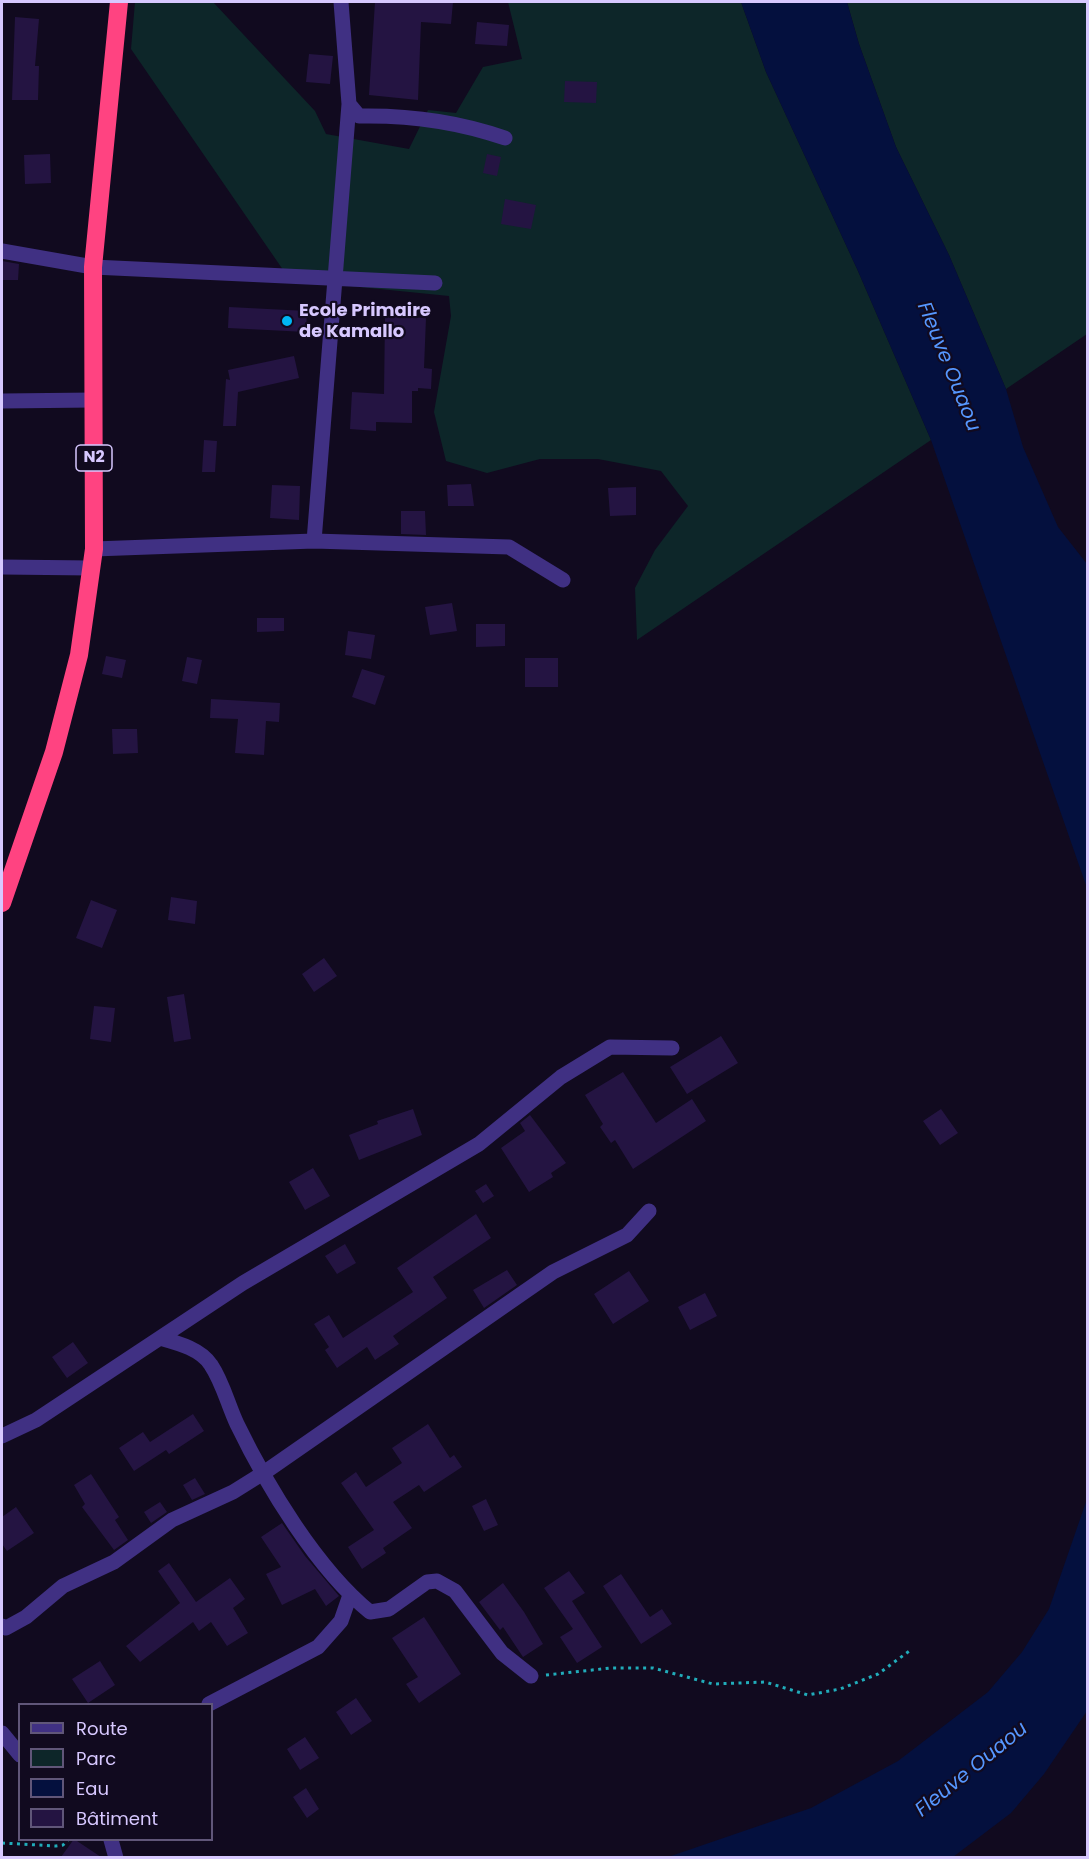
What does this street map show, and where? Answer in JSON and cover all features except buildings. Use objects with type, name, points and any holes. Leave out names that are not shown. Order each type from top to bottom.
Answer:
[{"type":"highway","name":"N2","points":[[2,903],[56,741],[79,655],[94,549],[93,267],[119,2]]},
{"type":"street","points":[[314,541],[337,277],[349,104],[341,2]]},
{"type":"street","points":[[349,104],[358,116],[403,115],[424,118],[467,125],[504,138]]},
{"type":"street","points":[[2,251],[93,267],[435,283]]},
{"type":"street","points":[[2,400],[94,400]]},
{"type":"street","points":[[94,549],[314,541],[509,546],[563,580]]},
{"type":"street","points":[[2,567],[91,567]]},
{"type":"street","points":[[2,1436],[36,1420],[243,1283],[479,1144],[561,1077],[610,1047],[672,1048]]},
{"type":"street","points":[[3,1629],[26,1617],[63,1586],[114,1562],[172,1520],[233,1492],[265,1472],[553,1272],[627,1235],[650,1211]]},
{"type":"street","points":[[160,1338],[186,1345],[211,1364],[237,1424],[286,1511],[350,1595],[370,1612],[389,1609],[427,1582],[437,1581],[455,1591],[502,1653],[531,1676]]},
{"type":"street","points":[[211,1703],[318,1647],[340,1621],[350,1595]]},
{"type":"street","points":[[2,1733],[18,1753]]},
{"type":"street","points":[[112,1841],[116,1857]]},
{"type":"path","points":[[531,1676],[611,1668],[653,1668],[713,1684],[765,1682],[808,1695],[840,1689],[878,1674],[912,1649]]},
{"type":"path","points":[[2,1843],[56,1846],[63,1845],[66,1841]]},
{"type":"green space","points":[[135,2],[213,2],[315,111],[326,134],[409,149],[428,110],[456,113],[483,67],[522,59],[508,2],[741,2],[766,72],[858,271],[931,440],[637,640],[635,588],[655,550],[688,506],[661,471],[598,459],[540,459],[487,473],[446,461],[434,412],[451,316],[449,296],[290,280],[131,49]]},
{"type":"green space","points":[[847,2],[1087,2],[1087,334],[1006,389],[949,255],[896,147],[859,44]]},
{"type":"water","name":"Fleuve Ouaou","points":[[741,2],[847,2],[859,44],[896,147],[949,255],[1006,389],[1023,447],[1058,527],[1087,564],[1087,888],[931,440],[858,271],[766,72]]},
{"type":"water","name":"Fleuve Ouaou","points":[[1087,1499],[1087,1711],[1044,1774],[1011,1813],[953,1857],[668,1857],[811,1808],[898,1761],[988,1692],[1022,1652],[1049,1609]]},
{"type":"place","name":"Ecole Primaire de Kamallo","points":[[287,321]]}]
